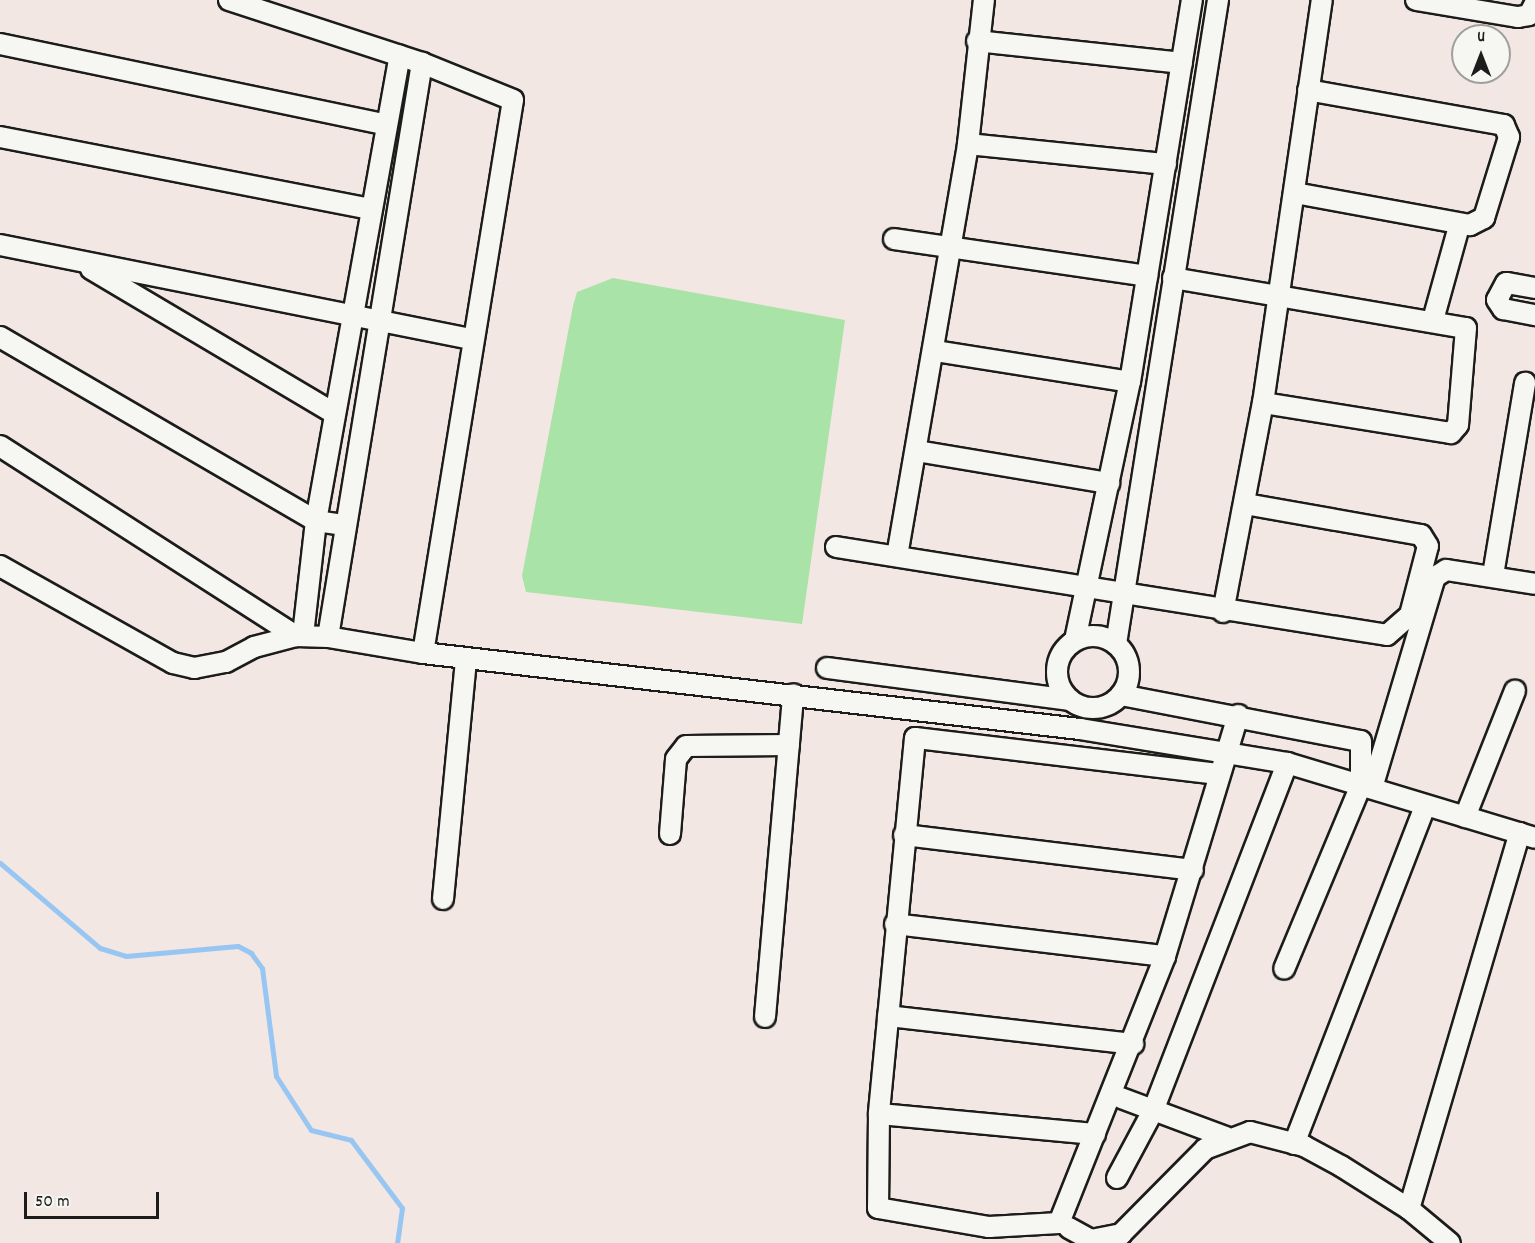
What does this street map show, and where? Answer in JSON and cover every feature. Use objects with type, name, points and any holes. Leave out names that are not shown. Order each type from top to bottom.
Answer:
[{"type":"street","points":[[229,0],[422,63],[504,93],[515,107],[471,339],[423,653]]},
{"type":"street","points":[[897,556],[935,351],[968,144],[977,41],[984,0]]},
{"type":"street","points":[[1080,729],[1077,704],[1060,690],[1057,662],[1075,640],[1089,587],[1130,382],[1192,0]]},
{"type":"street","points":[[1116,644],[1218,0]]},
{"type":"street","points":[[1223,612],[1263,403],[1322,0]]},
{"type":"street","points":[[1416,0],[1518,17],[1529,15],[1535,3]]},
{"type":"street","points":[[977,41],[1182,63]]},
{"type":"street","points":[[0,44],[387,125]]},
{"type":"street","points":[[299,635],[334,413],[400,56]]},
{"type":"street","points":[[328,637],[422,63]]},
{"type":"street","points":[[1295,193],[1459,225],[1484,218],[1509,137],[1504,125],[1308,90]]},
{"type":"street","points":[[0,137],[371,209]]},
{"type":"street","points":[[968,144],[1166,164]]},
{"type":"street","points":[[1156,221],[1183,224]]},
{"type":"street","points":[[1434,320],[1459,225]]},
{"type":"street","points":[[894,239],[1147,276]]},
{"type":"street","points":[[0,245],[471,339]]},
{"type":"street","points":[[78,261],[334,413]]},
{"type":"street","points":[[1173,278],[1279,299],[1460,325],[1468,336],[1458,425],[1451,433],[1263,403]]},
{"type":"street","points":[[1535,288],[1506,283],[1497,300],[1503,309],[1535,315]]},
{"type":"street","points":[[0,337],[316,521],[345,525]]},
{"type":"street","points":[[935,351],[1130,382]]},
{"type":"street","points":[[1493,575],[1525,384]]},
{"type":"street","points":[[0,446],[299,635]]},
{"type":"street","points":[[917,451],[1109,483]]},
{"type":"street","points":[[836,548],[1123,592],[1223,612],[1387,635],[1410,615],[1428,546],[1421,535],[1245,504]]},
{"type":"street","points":[[0,566],[172,663],[194,668],[226,662],[254,646],[299,635],[328,637],[423,653],[1080,729],[1287,763],[1528,835],[1409,1209]]},
{"type":"street","points":[[1284,969],[1367,787],[1435,577],[1446,570],[1493,575],[1535,584]]},
{"type":"street","points":[[827,668],[1077,704],[1110,704],[1121,695],[1129,668],[1116,644],[1103,637],[1075,640]]},
{"type":"street","points":[[443,899],[466,658]]},
{"type":"street","points":[[852,701],[855,671]]},
{"type":"street","points":[[1465,817],[1515,691]]},
{"type":"street","points":[[765,1017],[793,694]]},
{"type":"street","points":[[1121,695],[1238,715],[1361,741],[1367,787]]},
{"type":"street","points":[[1218,774],[919,734],[913,742],[895,924],[879,1114],[878,1208],[988,1235],[1059,1223],[1133,1044],[1165,957],[1193,870],[1218,774],[1238,715]]},
{"type":"street","points":[[670,834],[676,759],[686,746],[789,745]]},
{"type":"street","points":[[1117,1178],[1153,1111],[1287,763]]},
{"type":"street","points":[[1294,1143],[1425,806]]},
{"type":"street","points":[[904,835],[1193,870]]},
{"type":"street","points":[[895,924],[1165,957]]},
{"type":"street","points":[[888,1016],[1133,1044]]},
{"type":"street","points":[[1121,1098],[1226,1137]]},
{"type":"street","points":[[879,1114],[1095,1134]]},
{"type":"street","points":[[1069,1228],[1091,1240],[1121,1234],[1205,1149],[1226,1137],[1250,1132],[1294,1143],[1409,1209],[1450,1243]]},
{"type":"green space","points":[[613,278],[845,320],[802,624],[526,592],[522,576],[573,306],[577,292]]},
{"type":"waterway","points":[[0,863],[100,948],[126,956],[238,946],[251,953],[262,968],[276,1076],[311,1130],[351,1140],[402,1208],[397,1243]]},
{"type":"waterway","points":[[1381,1203],[1418,1228]]}]
